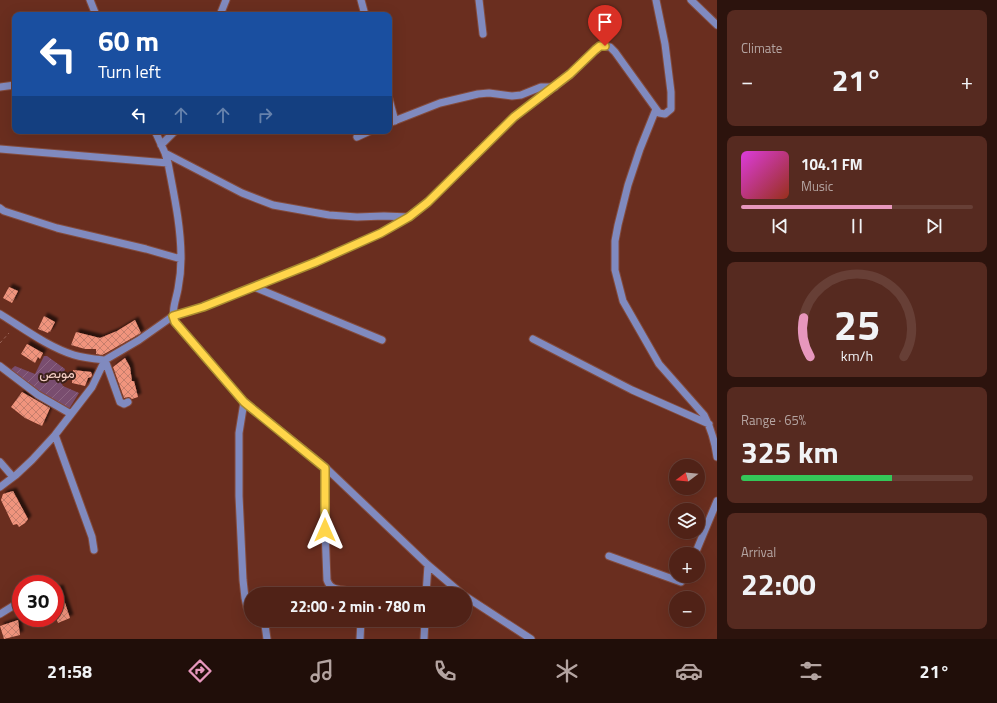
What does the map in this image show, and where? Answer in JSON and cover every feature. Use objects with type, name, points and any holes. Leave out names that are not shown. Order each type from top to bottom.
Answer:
[{"type":"street","points":[[90,0],[95,12]]},
{"type":"street","points":[[361,0],[364,12]]},
{"type":"street","points":[[479,0],[483,34]]},
{"type":"street","points":[[0,487],[32,460],[55,434],[92,387],[105,360],[139,340],[173,316],[203,307],[316,262],[381,233],[409,217],[428,202],[514,117],[555,87],[600,46],[610,47],[615,52],[659,113],[665,114],[669,112],[672,105],[666,51],[656,0]]},
{"type":"street","points":[[691,0],[717,26]]},
{"type":"street","points":[[221,12],[223,2]]},
{"type":"street","points":[[223,2],[225,12]]},
{"type":"street","points":[[0,87],[12,85]]},
{"type":"street","points":[[392,122],[440,103],[478,94],[489,93],[512,96],[521,95],[541,87],[555,87]]},
{"type":"street","points":[[656,109],[628,185],[615,241],[615,270],[623,301],[659,364],[691,398],[709,424],[717,457]]},
{"type":"street","points":[[156,134],[168,163],[180,230],[180,279],[173,316],[175,322],[244,402],[325,468],[428,565],[454,587]]},
{"type":"street","points":[[161,144],[172,134]]},
{"type":"street","points":[[357,137],[364,134]]},
{"type":"street","points":[[0,149],[168,163]]},
{"type":"street","points":[[165,153],[242,193],[274,205],[329,215],[357,217],[409,217]]},
{"type":"street","points":[[0,208],[4,211],[57,228],[146,249],[181,259]]},
{"type":"street","points":[[254,287],[382,340]]},
{"type":"street","points":[[0,314],[60,350],[81,357],[105,360]]},
{"type":"street","points":[[533,339],[597,373],[709,424]]},
{"type":"street","points":[[105,360],[120,402],[124,404],[128,402]]},
{"type":"street","points":[[0,366],[38,395],[71,414]]},
{"type":"street","points":[[244,402],[239,433],[239,496],[244,589]]},
{"type":"street","points":[[55,434],[66,460],[76,495],[92,537],[94,550]]},
{"type":"street","points":[[0,462],[13,477]]},
{"type":"street","points":[[325,468],[327,580],[328,585],[331,587]]},
{"type":"street","points":[[698,547],[717,501]]},
{"type":"street","points":[[609,556],[669,578]]},
{"type":"street","points":[[426,587],[428,565]]},
{"type":"street","points":[[472,601],[531,639]]},
{"type":"street","points":[[0,614],[12,607]]},
{"type":"street","points":[[264,627],[267,639]]},
{"type":"street","points":[[360,627],[360,639]]},
{"type":"street","points":[[424,639],[425,627]]},
{"type":"path","points":[[0,343],[9,332]]},
{"type":"shaded area","points":[[44,356],[47,356],[65,369],[61,382],[63,386],[79,393],[69,409],[8,372],[15,366],[35,374]]},
{"type":"building","points":[[9,287],[18,291],[12,303],[3,298]]},
{"type":"building","points":[[44,316],[55,322],[48,333],[38,329]]},
{"type":"building","points":[[135,320],[141,333],[102,355],[96,354],[96,349],[85,349],[71,345],[76,332],[100,338],[117,331]]},
{"type":"building","points":[[27,344],[43,353],[40,359],[38,357],[35,363],[21,354]]},
{"type":"building","points":[[125,358],[130,367],[132,381],[134,381],[138,397],[132,399],[129,397],[124,398],[113,367]]},
{"type":"building","points":[[73,370],[91,372],[92,375],[88,378],[85,386],[72,383]]},
{"type":"building","points":[[22,392],[50,408],[42,426],[25,418],[11,407]]},
{"type":"building","points":[[13,491],[28,519],[19,527],[17,524],[13,525],[1,500],[3,494]]},
{"type":"building","points":[[64,600],[70,618],[64,620]]},
{"type":"building","points":[[12,622],[12,627],[19,627],[20,635],[4,639],[0,626]]},
{"type":"district","name":"موبص","points":[[57,372]]},
{"type":"route","points":[[325,530],[325,468],[244,402],[175,322],[173,316],[203,307],[316,262],[381,233],[409,217],[428,202],[514,117],[555,87],[600,46],[605,46]]}]
